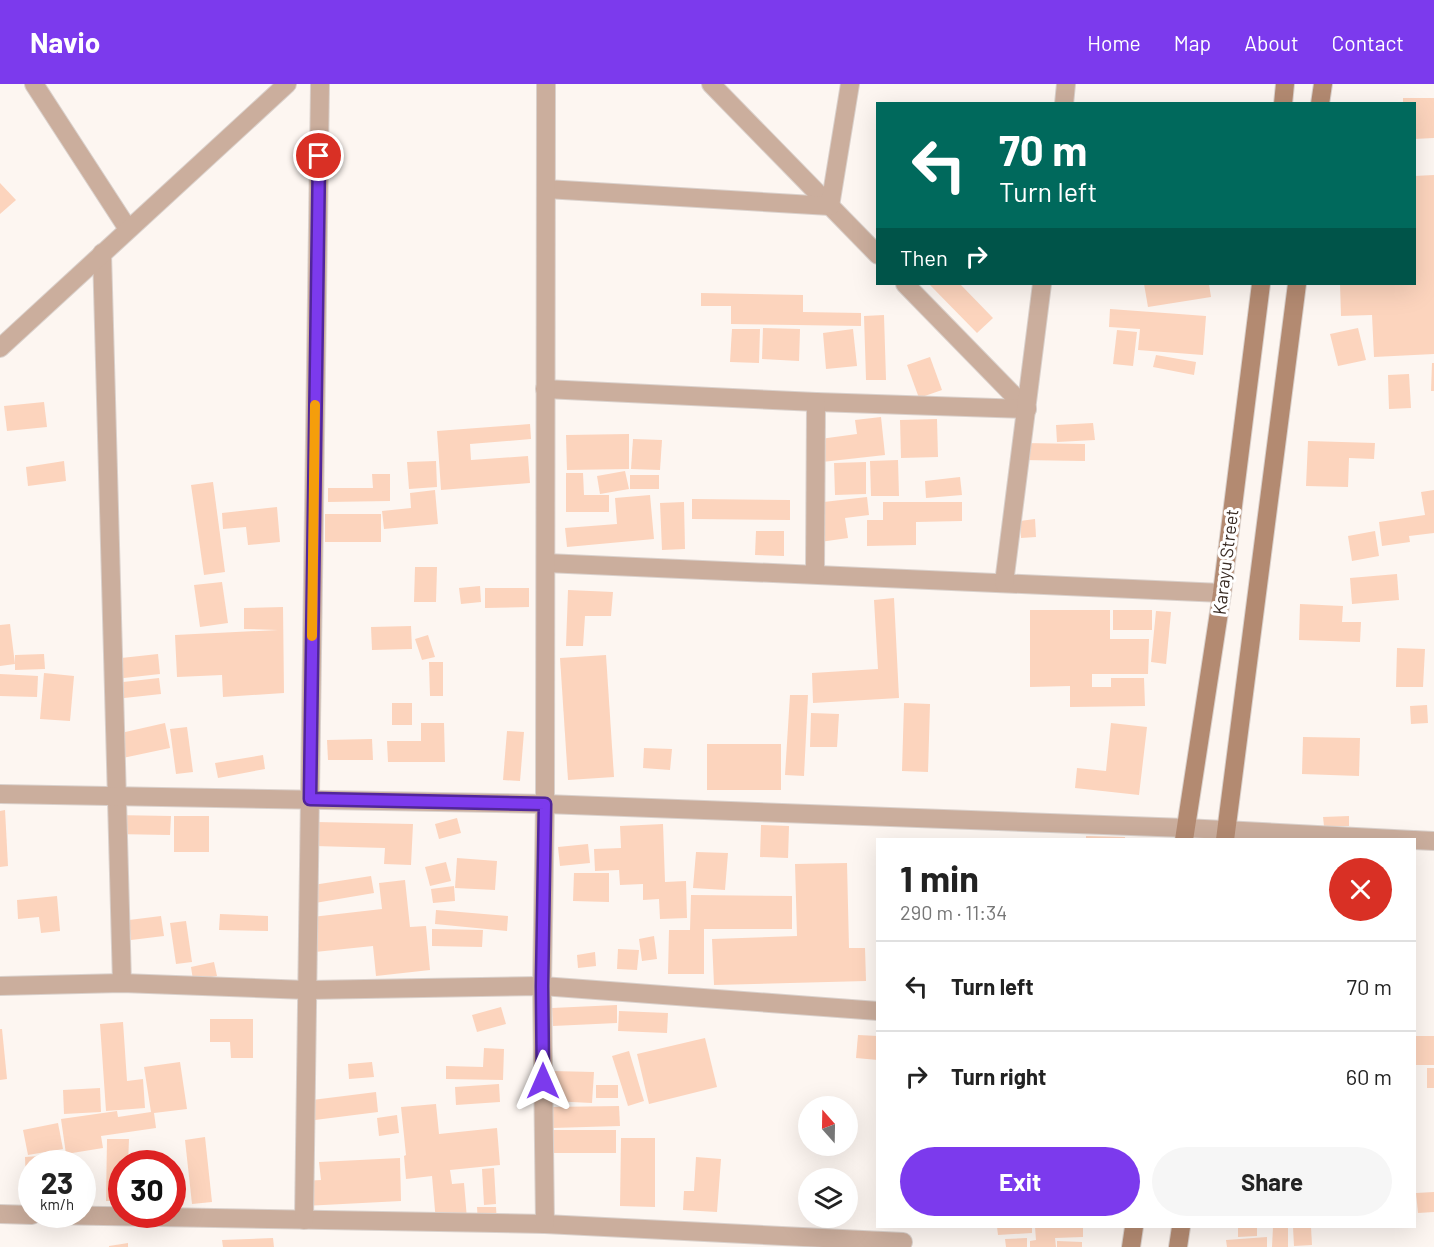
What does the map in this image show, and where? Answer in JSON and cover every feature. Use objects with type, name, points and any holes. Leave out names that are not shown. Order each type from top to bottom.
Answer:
[{"type":"main road","points":[[1283,102],[1286,84]]},
{"type":"main road","points":[[1320,102],[1323,84]]},
{"type":"main road","name":"Karayu Street","points":[[1184,834],[1222,593],[1261,285]]},
{"type":"main road","name":"Karayu Street","points":[[1226,836],[1297,285]]},
{"type":"main road","points":[[1131,1247],[1134,1228]]},
{"type":"main road","points":[[1179,1247],[1181,1228]]},
{"type":"street","points":[[34,84],[128,229]]},
{"type":"street","points":[[0,348],[287,84]]},
{"type":"street","points":[[304,1220],[320,84]]},
{"type":"street","points":[[545,1224],[542,986],[545,804],[546,84]]},
{"type":"street","points":[[711,84],[876,253]]},
{"type":"street","points":[[830,206],[850,84]]},
{"type":"street","points":[[1064,102],[1066,84]]},
{"type":"street","points":[[546,189],[830,206]]},
{"type":"street","points":[[102,253],[122,983]]},
{"type":"street","points":[[906,285],[1027,409]]},
{"type":"street","points":[[1004,583],[1042,285]]},
{"type":"street","points":[[545,388],[816,402],[1027,409]]},
{"type":"street","points":[[814,574],[816,402]]},
{"type":"street","points":[[546,563],[1222,593]]},
{"type":"street","points":[[0,794],[545,804],[1226,836],[1320,838]]},
{"type":"street","points":[[1416,840],[1434,841]]},
{"type":"street","points":[[0,986],[122,983],[307,990],[542,986],[876,1011]]},
{"type":"street","points":[[0,1214],[18,1215]]},
{"type":"street","points":[[96,1216],[545,1224],[903,1242]]},
{"type":"building","points":[[1403,98],[1434,98],[1434,138],[1416,139],[1416,102],[1403,102]]},
{"type":"building","points":[[1434,175],[1434,354],[1374,357],[1372,315],[1341,316],[1340,285],[1416,285],[1416,176]]},
{"type":"building","points":[[0,183],[16,200],[0,214]]},
{"type":"building","points":[[930,285],[961,285],[993,318],[977,333]]},
{"type":"building","points":[[1144,285],[1209,285],[1211,297],[1148,307]]},
{"type":"building","points":[[701,293],[803,295],[803,312],[861,313],[861,326],[731,324],[731,306],[701,306]]},
{"type":"building","points":[[1110,309],[1206,316],[1203,355],[1138,350],[1140,329],[1109,327]]},
{"type":"building","points":[[884,315],[886,380],[866,380],[864,316]]},
{"type":"building","points":[[763,328],[800,329],[799,361],[762,359]]},
{"type":"building","points":[[1358,328],[1366,360],[1338,366],[1330,334]]},
{"type":"building","points":[[732,329],[760,329],[759,363],[730,362]]},
{"type":"building","points":[[853,329],[857,366],[826,369],[823,333]]},
{"type":"building","points":[[1117,330],[1137,332],[1133,366],[1113,364]]},
{"type":"building","points":[[1156,355],[1196,362],[1194,375],[1153,367]]},
{"type":"building","points":[[930,357],[942,390],[919,398],[907,365]]},
{"type":"building","points":[[1432,363],[1434,363],[1434,391],[1431,391]]},
{"type":"building","points":[[1409,374],[1411,408],[1389,409],[1388,375]]},
{"type":"building","points":[[44,402],[47,427],[7,431],[4,406]]},
{"type":"building","points":[[881,417],[885,455],[822,462],[820,439],[857,434],[855,420]]},
{"type":"building","points":[[937,419],[938,457],[901,458],[900,420]]},
{"type":"building","points":[[1093,423],[1095,440],[1057,442],[1056,425]]},
{"type":"building","points":[[530,424],[531,439],[470,444],[471,460],[528,456],[530,483],[441,490],[437,431]]},
{"type":"building","points":[[629,434],[629,469],[567,470],[566,435]]},
{"type":"building","points":[[633,439],[662,440],[660,470],[631,469]]},
{"type":"building","points":[[1308,441],[1375,443],[1374,459],[1349,458],[1348,487],[1306,486]]},
{"type":"building","points":[[1023,443],[1085,444],[1085,461],[1022,460]]},
{"type":"building","points":[[898,460],[899,496],[871,496],[870,461]]},
{"type":"building","points":[[64,461],[66,481],[28,486],[26,467]]},
{"type":"building","points":[[436,461],[437,487],[409,489],[407,462]]},
{"type":"building","points":[[866,462],[866,494],[835,495],[834,463]]},
{"type":"building","points":[[625,471],[629,489],[600,494],[597,476]]},
{"type":"building","points":[[566,473],[583,473],[584,495],[609,495],[609,512],[566,512]]},
{"type":"building","points":[[372,474],[390,474],[390,501],[328,502],[328,488],[373,488]]},
{"type":"building","points":[[630,475],[659,475],[659,489],[630,489]]},
{"type":"building","points":[[960,477],[962,495],[926,498],[925,481]]},
{"type":"building","points":[[213,482],[225,572],[204,575],[191,485]]},
{"type":"building","points":[[435,490],[438,524],[384,529],[382,511],[411,508],[410,493]]},
{"type":"building","points":[[1434,490],[1434,533],[1409,536],[1410,542],[1382,546],[1379,522],[1425,515],[1421,492]]},
{"type":"building","points":[[650,495],[654,539],[567,547],[565,528],[617,524],[615,498]]},
{"type":"building","points":[[867,497],[869,515],[845,518],[848,538],[820,542],[815,503]]},
{"type":"building","points":[[692,499],[790,500],[790,520],[692,519]]},
{"type":"building","points":[[684,502],[685,549],[662,550],[660,503]]},
{"type":"building","points":[[883,502],[962,502],[962,521],[916,522],[916,545],[867,546],[867,520],[883,520]]},
{"type":"building","points":[[277,507],[280,542],[248,545],[246,527],[223,529],[222,513]]},
{"type":"building","points":[[325,514],[381,514],[381,542],[325,542]]},
{"type":"building","points":[[1035,519],[1036,537],[1021,538],[1020,521]]},
{"type":"building","points":[[756,531],[784,531],[784,556],[755,555]]},
{"type":"building","points":[[1375,531],[1379,556],[1352,561],[1348,536]]},
{"type":"building","points":[[415,567],[437,567],[436,602],[414,602]]},
{"type":"building","points":[[1397,574],[1399,600],[1352,604],[1350,578]]},
{"type":"building","points":[[222,582],[228,623],[200,627],[194,585]]},
{"type":"building","points":[[480,586],[481,602],[461,604],[459,588]]},
{"type":"building","points":[[485,588],[529,588],[529,607],[485,608]]},
{"type":"building","points":[[568,590],[613,592],[611,616],[585,616],[583,646],[566,646]]},
{"type":"building","points":[[894,598],[899,698],[813,703],[812,673],[878,669],[874,600]]},
{"type":"building","points":[[1300,604],[1343,606],[1342,622],[1361,622],[1360,642],[1299,640]]},
{"type":"building","points":[[283,607],[284,693],[223,697],[222,675],[177,677],[175,635],[278,630],[244,629],[244,608]]},
{"type":"building","points":[[1030,610],[1110,610],[1110,639],[1149,639],[1148,674],[1092,674],[1092,687],[1111,687],[1111,678],[1144,678],[1145,706],[1070,707],[1070,686],[1030,687]]},
{"type":"building","points":[[1113,610],[1152,610],[1152,630],[1113,630]]},
{"type":"building","points":[[1156,611],[1171,612],[1166,664],[1151,662]]},
{"type":"building","points":[[10,624],[15,664],[0,666],[0,625]]},
{"type":"building","points":[[411,626],[412,649],[372,650],[371,627]]},
{"type":"building","points":[[428,635],[435,657],[422,660],[415,639]]},
{"type":"building","points":[[1397,648],[1425,649],[1423,687],[1396,687]]},
{"type":"building","points":[[44,654],[45,669],[15,670],[15,655]]},
{"type":"building","points":[[158,654],[160,674],[115,679],[112,659]]},
{"type":"building","points":[[606,655],[614,777],[568,780],[560,658]]},
{"type":"building","points":[[429,662],[443,662],[443,696],[430,696]]},
{"type":"building","points":[[44,673],[74,676],[70,721],[40,719]]},
{"type":"building","points":[[0,674],[38,676],[37,697],[0,696]]},
{"type":"building","points":[[159,678],[161,694],[115,699],[114,683]]},
{"type":"building","points":[[790,695],[808,695],[804,776],[785,775]]},
{"type":"building","points":[[392,703],[412,703],[412,725],[392,725]]},
{"type":"building","points":[[904,703],[930,704],[928,772],[902,771]]},
{"type":"building","points":[[1427,705],[1428,723],[1411,724],[1410,706]]},
{"type":"building","points":[[811,713],[839,714],[837,747],[810,747]]},
{"type":"building","points":[[165,723],[170,748],[118,759],[112,735]]},
{"type":"building","points":[[421,723],[444,723],[445,762],[388,762],[387,741],[421,741]]},
{"type":"building","points":[[1111,723],[1147,727],[1139,795],[1075,788],[1077,768],[1106,771]]},
{"type":"building","points":[[187,727],[193,772],[176,774],[170,729]]},
{"type":"building","points":[[507,731],[524,732],[520,781],[503,780]]},
{"type":"building","points":[[1303,737],[1360,738],[1359,776],[1302,774]]},
{"type":"building","points":[[372,739],[373,760],[328,760],[327,740]]},
{"type":"building","points":[[707,744],[781,744],[781,790],[707,790]]},
{"type":"building","points":[[644,748],[672,749],[670,770],[643,768]]},
{"type":"building","points":[[263,755],[265,769],[218,778],[215,763]]},
{"type":"building","points":[[5,810],[8,866],[0,867],[0,811]]},
{"type":"building","points":[[114,815],[171,816],[170,835],[114,834]]},
{"type":"building","points":[[174,816],[209,816],[209,852],[174,852]]},
{"type":"building","points":[[1349,816],[1349,826],[1324,826],[1323,817]]},
{"type":"building","points":[[457,818],[461,833],[439,839],[435,824]]},
{"type":"building","points":[[316,822],[413,824],[411,865],[384,864],[385,848],[315,846]]},
{"type":"building","points":[[663,824],[665,882],[686,881],[687,918],[660,919],[659,899],[643,900],[643,884],[620,885],[619,870],[595,871],[594,849],[621,848],[620,826]]},
{"type":"building","points":[[761,825],[789,826],[788,858],[760,857]]},
{"type":"building","points":[[1086,836],[1125,837],[1125,838],[1086,838]]},
{"type":"building","points":[[588,844],[590,863],[560,866],[558,847]]},
{"type":"building","points":[[696,852],[728,853],[725,890],[693,888]]},
{"type":"building","points":[[457,858],[497,861],[495,890],[455,888]]},
{"type":"building","points":[[446,862],[451,881],[430,886],[425,867]]},
{"type":"building","points":[[847,863],[849,948],[865,948],[866,981],[714,985],[712,939],[797,936],[795,864]]},
{"type":"building","points":[[574,873],[609,873],[609,902],[573,901]]},
{"type":"building","points":[[371,876],[374,893],[315,903],[313,885]]},
{"type":"building","points":[[405,880],[410,927],[426,926],[430,970],[376,976],[373,946],[315,952],[312,917],[382,909],[379,883]]},
{"type":"building","points":[[454,886],[455,901],[433,903],[431,889]]},
{"type":"building","points":[[691,895],[792,896],[792,929],[704,929],[704,974],[668,974],[669,930],[690,930]]},
{"type":"building","points":[[57,896],[60,931],[41,933],[39,917],[18,919],[17,900]]},
{"type":"building","points":[[436,910],[508,916],[507,931],[435,924]]},
{"type":"building","points":[[220,914],[268,916],[268,931],[219,930]]},
{"type":"building","points":[[161,916],[164,936],[131,940],[129,920]]},
{"type":"building","points":[[186,921],[192,962],[176,964],[170,923]]},
{"type":"building","points":[[432,929],[483,930],[482,947],[432,946]]},
{"type":"building","points":[[654,936],[657,959],[642,961],[639,939]]},
{"type":"building","points":[[618,949],[639,950],[637,970],[617,969]]},
{"type":"building","points":[[595,952],[596,966],[578,968],[577,955]]},
{"type":"building","points":[[214,962],[217,976],[193,980],[191,967]]},
{"type":"building","points":[[617,1005],[617,1023],[553,1026],[552,1008]]},
{"type":"building","points":[[501,1007],[506,1024],[477,1032],[472,1015]]},
{"type":"building","points":[[619,1011],[668,1013],[667,1033],[618,1031]]},
{"type":"building","points":[[210,1019],[253,1019],[253,1058],[231,1058],[230,1042],[210,1042]]},
{"type":"building","points":[[123,1022],[127,1081],[143,1079],[145,1108],[106,1111],[100,1024]]},
{"type":"building","points":[[0,1029],[2,1029],[7,1079],[0,1080]]},
{"type":"building","points":[[858,1035],[876,1036],[876,1060],[856,1058]]},
{"type":"building","points":[[1416,1036],[1434,1036],[1434,1065],[1416,1065]]},
{"type":"building","points":[[705,1038],[717,1087],[649,1104],[637,1054]]},
{"type":"building","points":[[484,1048],[504,1049],[503,1080],[446,1079],[446,1066],[483,1067]]},
{"type":"building","points":[[629,1051],[644,1101],[628,1106],[612,1056]]},
{"type":"building","points":[[180,1062],[187,1109],[154,1113],[156,1128],[101,1136],[103,1148],[65,1150],[61,1119],[117,1111],[118,1117],[151,1112],[144,1067]]},
{"type":"building","points":[[372,1062],[374,1077],[349,1079],[348,1064]]},
{"type":"building","points":[[1427,1068],[1434,1068],[1434,1088],[1427,1088]]},
{"type":"building","points":[[552,1071],[594,1072],[592,1103],[551,1101]]},
{"type":"building","points":[[499,1084],[500,1102],[456,1105],[455,1087]]},
{"type":"building","points":[[596,1085],[618,1085],[618,1098],[596,1098]]},
{"type":"building","points":[[100,1088],[101,1112],[64,1114],[63,1090]]},
{"type":"building","points":[[376,1092],[378,1112],[307,1121],[304,1101]]},
{"type":"building","points":[[436,1104],[439,1134],[497,1128],[500,1165],[450,1170],[452,1184],[464,1183],[467,1219],[436,1222],[432,1176],[406,1179],[401,1107]]},
{"type":"building","points":[[619,1106],[620,1126],[552,1128],[551,1107]]},
{"type":"building","points":[[397,1115],[399,1133],[379,1136],[377,1118]]},
{"type":"building","points":[[58,1123],[63,1149],[27,1150],[23,1130]]},
{"type":"building","points":[[553,1130],[616,1130],[616,1153],[553,1153]]},
{"type":"building","points":[[205,1137],[212,1202],[192,1204],[185,1140]]},
{"type":"building","points":[[621,1138],[655,1138],[655,1207],[620,1206]]},
{"type":"building","points":[[107,1139],[129,1139],[129,1150],[108,1150],[108,1201],[106,1201]]},
{"type":"building","points":[[696,1157],[721,1159],[717,1212],[683,1210],[684,1191],[694,1191]]},
{"type":"building","points":[[400,1158],[401,1201],[304,1206],[302,1181],[321,1180],[319,1162]]},
{"type":"building","points":[[494,1168],[496,1204],[484,1205],[482,1169]]},
{"type":"building","points":[[1434,1192],[1434,1212],[1418,1213],[1416,1193]]},
{"type":"building","points":[[477,1207],[496,1207],[497,1224],[478,1224]]},
{"type":"building","points":[[997,1228],[1032,1228],[1032,1233],[998,1235]]},
{"type":"building","points":[[1035,1228],[1083,1228],[1083,1237],[1055,1238],[1056,1247],[1030,1247],[1030,1241],[1036,1240]]},
{"type":"building","points":[[1238,1228],[1257,1228],[1257,1236],[1238,1237]]},
{"type":"building","points":[[1273,1228],[1288,1228],[1288,1247],[1272,1247]]},
{"type":"building","points":[[1293,1228],[1311,1228],[1312,1245],[1294,1246]]},
{"type":"building","points":[[1267,1237],[1267,1247],[1227,1247],[1226,1240]]},
{"type":"building","points":[[273,1238],[274,1247],[223,1247],[222,1240]]},
{"type":"building","points":[[1027,1238],[1027,1247],[1006,1247],[1005,1239]]},
{"type":"building","points":[[1057,1241],[1082,1242],[1082,1247],[1057,1247]]},
{"type":"building","points":[[128,1243],[128,1247],[109,1247],[109,1246]]},
{"type":"slow traffic","points":[[312,636],[315,405]]},
{"type":"route","points":[[319,156],[310,799],[545,804],[543,1081]]}]
